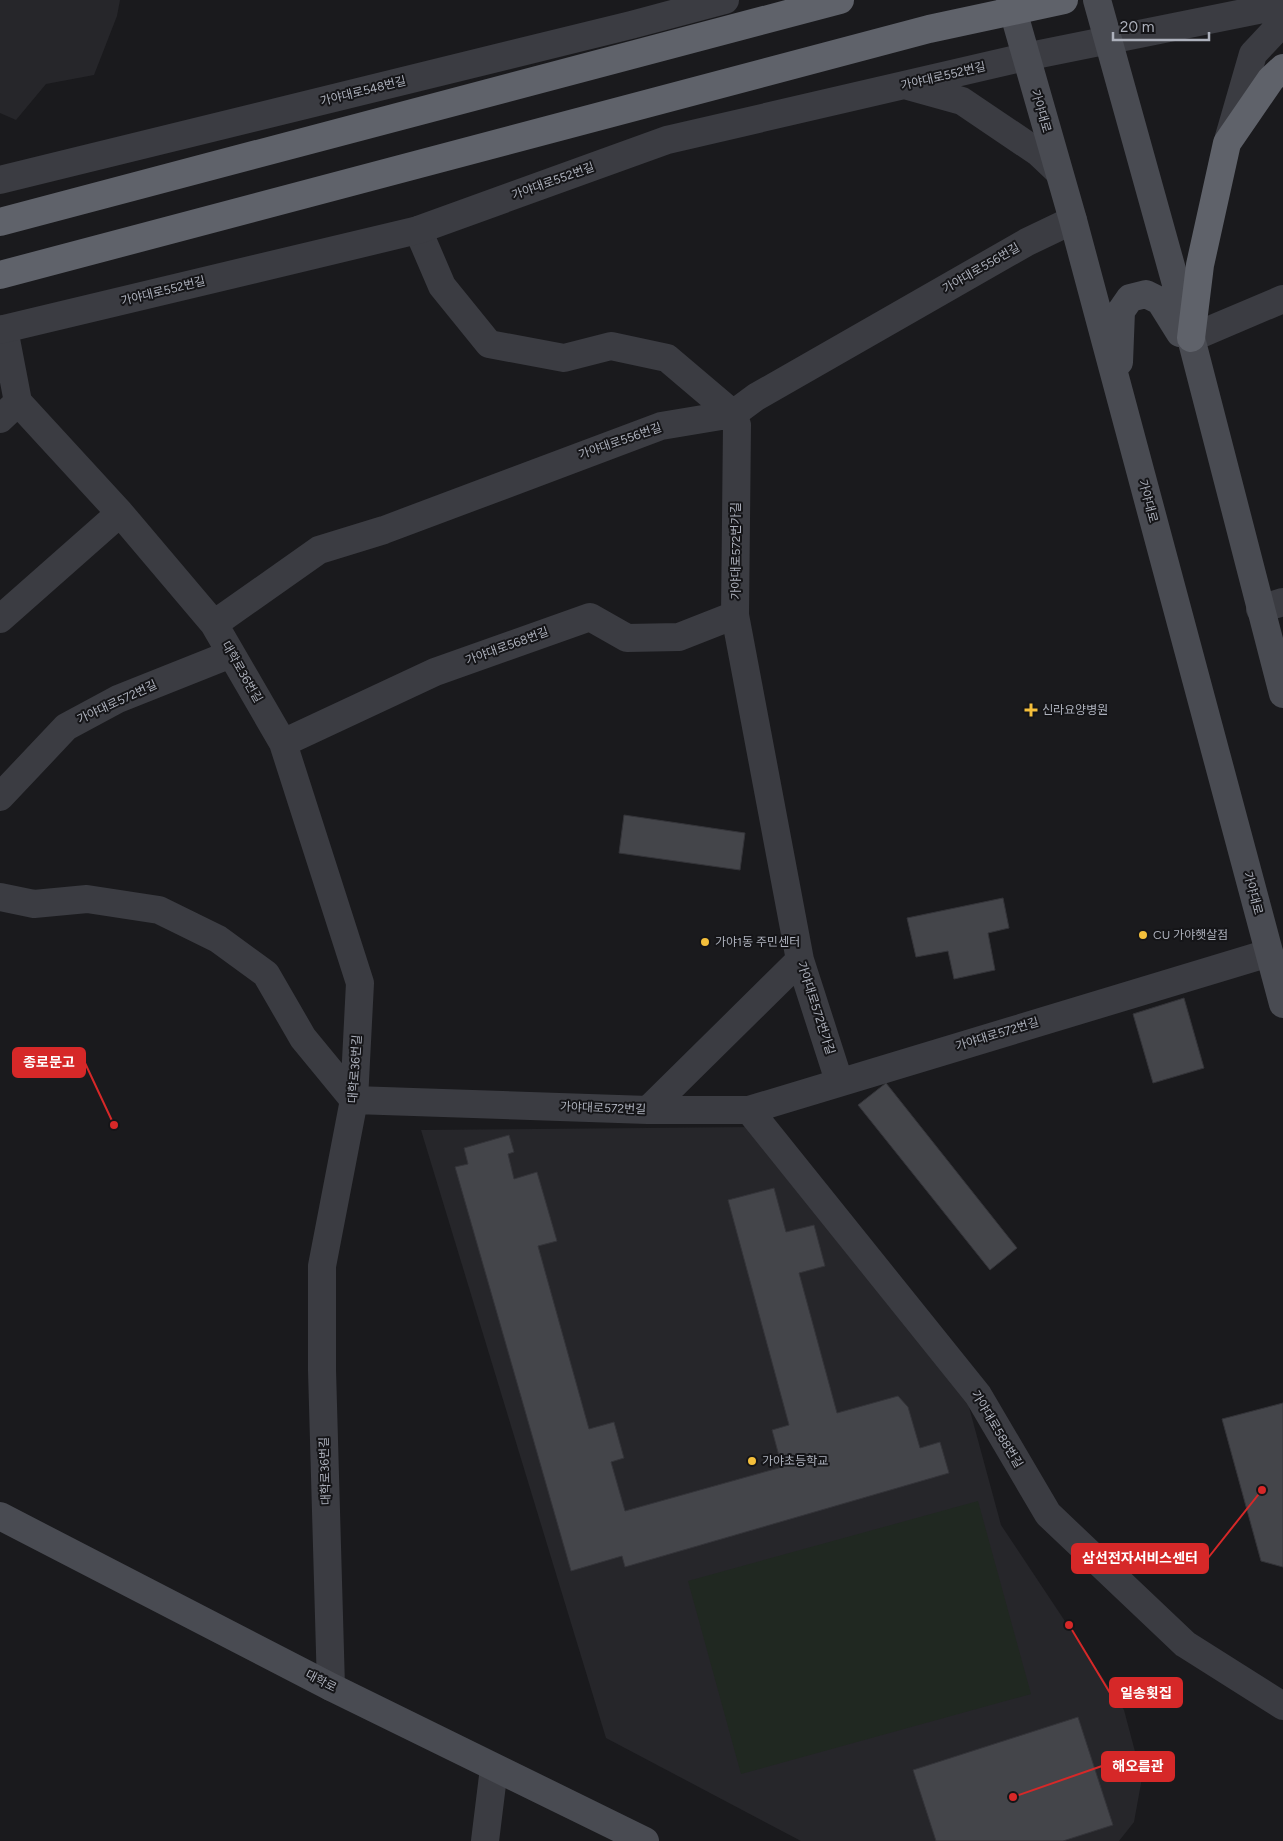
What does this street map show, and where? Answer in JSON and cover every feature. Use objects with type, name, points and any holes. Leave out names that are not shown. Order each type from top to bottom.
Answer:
[{"type":"highway","points":[[0,222],[840,0]]},
{"type":"highway","points":[[0,275],[929,29],[1064,0]]},
{"type":"highway","points":[[1193,348],[1200,265],[1228,143],[1271,79],[1283,68]]},
{"type":"main road","name":"가야대로","points":[[1010,0],[1073,220],[1283,1004]]},
{"type":"main road","points":[[1097,0],[1193,348],[1272,606],[1283,694]]},
{"type":"main road","points":[[1117,386],[1121,311],[1130,298],[1146,294],[1160,301],[1193,348]]},
{"type":"main road","name":"대학로","points":[[0,1516],[331,1687],[646,1841]]},
{"type":"street","name":"가야대로548번길","points":[[0,180],[622,28],[725,0]]},
{"type":"street","name":"가야대로552번길","points":[[2,330],[418,230],[667,140],[1025,57],[1283,5]]},
{"type":"street","points":[[1228,143],[1253,54],[1283,22]]},
{"type":"street","points":[[904,85],[962,101],[1039,153],[1058,171]]},
{"type":"street","name":"가야대로556번길","points":[[214,624],[319,550],[384,530],[661,426],[733,414],[756,398],[976,271],[1027,242],[1073,220]]},
{"type":"street","points":[[418,230],[442,286],[489,344],[564,358],[611,346],[667,358],[733,414]]},
{"type":"street","points":[[1193,348],[1283,299]]},
{"type":"street","name":"대학로36번길","points":[[2,330],[9,410],[120,513],[214,624],[283,743],[360,983],[354,1100],[322,1266],[322,1370],[331,1687]]},
{"type":"street","name":"가야대로572번가길","points":[[733,414],[737,425],[735,615],[800,960],[840,1081]]},
{"type":"street","points":[[0,619],[120,513]]},
{"type":"street","name":"가야대로568번길","points":[[283,743],[435,672],[590,617],[627,638],[679,637],[735,615]]},
{"type":"street","name":"가야대로572번길","points":[[0,797],[66,727],[118,699],[231,654]]},
{"type":"street","points":[[0,897],[34,904],[87,899],[159,910],[218,939],[266,974],[303,1038],[354,1100]]},
{"type":"street","name":"가야대로572번길","points":[[354,1100],[648,1110],[749,1110],[1269,953]]},
{"type":"street","points":[[648,1110],[800,960]]},
{"type":"street","name":"가야대로588번길","points":[[749,1110],[978,1395],[1048,1514],[1185,1644],[1283,1706]]},
{"type":"street","points":[[485,1841],[494,1768]]},
{"type":"shaded area","points":[[0,0],[120,0],[117,16],[94,75],[46,84],[16,120],[0,113]]},
{"type":"shaded area","name":"가야초등학교","points":[[756,1127],[966,1396],[1001,1525],[1124,1710],[1142,1778],[1134,1822],[1119,1841],[801,1841],[606,1738],[421,1130]]},
{"type":"shaded area","points":[[978,1501],[1031,1694],[741,1774],[688,1581]]},
{"type":"building","points":[[624,815],[745,833],[740,870],[619,853]]},
{"type":"building","points":[[1003,898],[1009,928],[988,933],[995,970],[954,979],[948,951],[916,957],[907,918]]},
{"type":"building","points":[[1184,998],[1204,1068],[1153,1083],[1133,1014]]},
{"type":"building","points":[[886,1083],[1017,1248],[990,1270],[858,1105]]},
{"type":"building","points":[[509,1135],[514,1152],[508,1154],[514,1179],[537,1172],[557,1241],[538,1246],[589,1429],[614,1422],[624,1458],[611,1462],[625,1511],[782,1467],[772,1430],[789,1425],[728,1200],[774,1188],[786,1232],[814,1225],[825,1266],[799,1273],[837,1413],[898,1396],[908,1407],[920,1448],[940,1442],[949,1473],[625,1567],[622,1556],[571,1571],[455,1167],[468,1164],[464,1148]]},
{"type":"building","points":[[1283,1403],[1283,1567],[1261,1561],[1222,1419]]},
{"type":"building","points":[[1078,1717],[1113,1825],[1063,1841],[936,1841],[913,1770]]},
{"type":"place","name":"신라요양병원","points":[[1031,710]]},
{"type":"place","name":"CU 가야햇살점","points":[[1143,935]]},
{"type":"place","name":"가야1동 주민센터","points":[[705,942]]},
{"type":"place","name":"종로문고","points":[[114,1125]]},
{"type":"place","name":"가야초등학교","points":[[752,1461]]},
{"type":"place","name":"삼선전자서비스센터","points":[[1262,1490]]},
{"type":"place","name":"일송횟집","points":[[1069,1625]]},
{"type":"place","name":"해오름관","points":[[1013,1797]]}]
